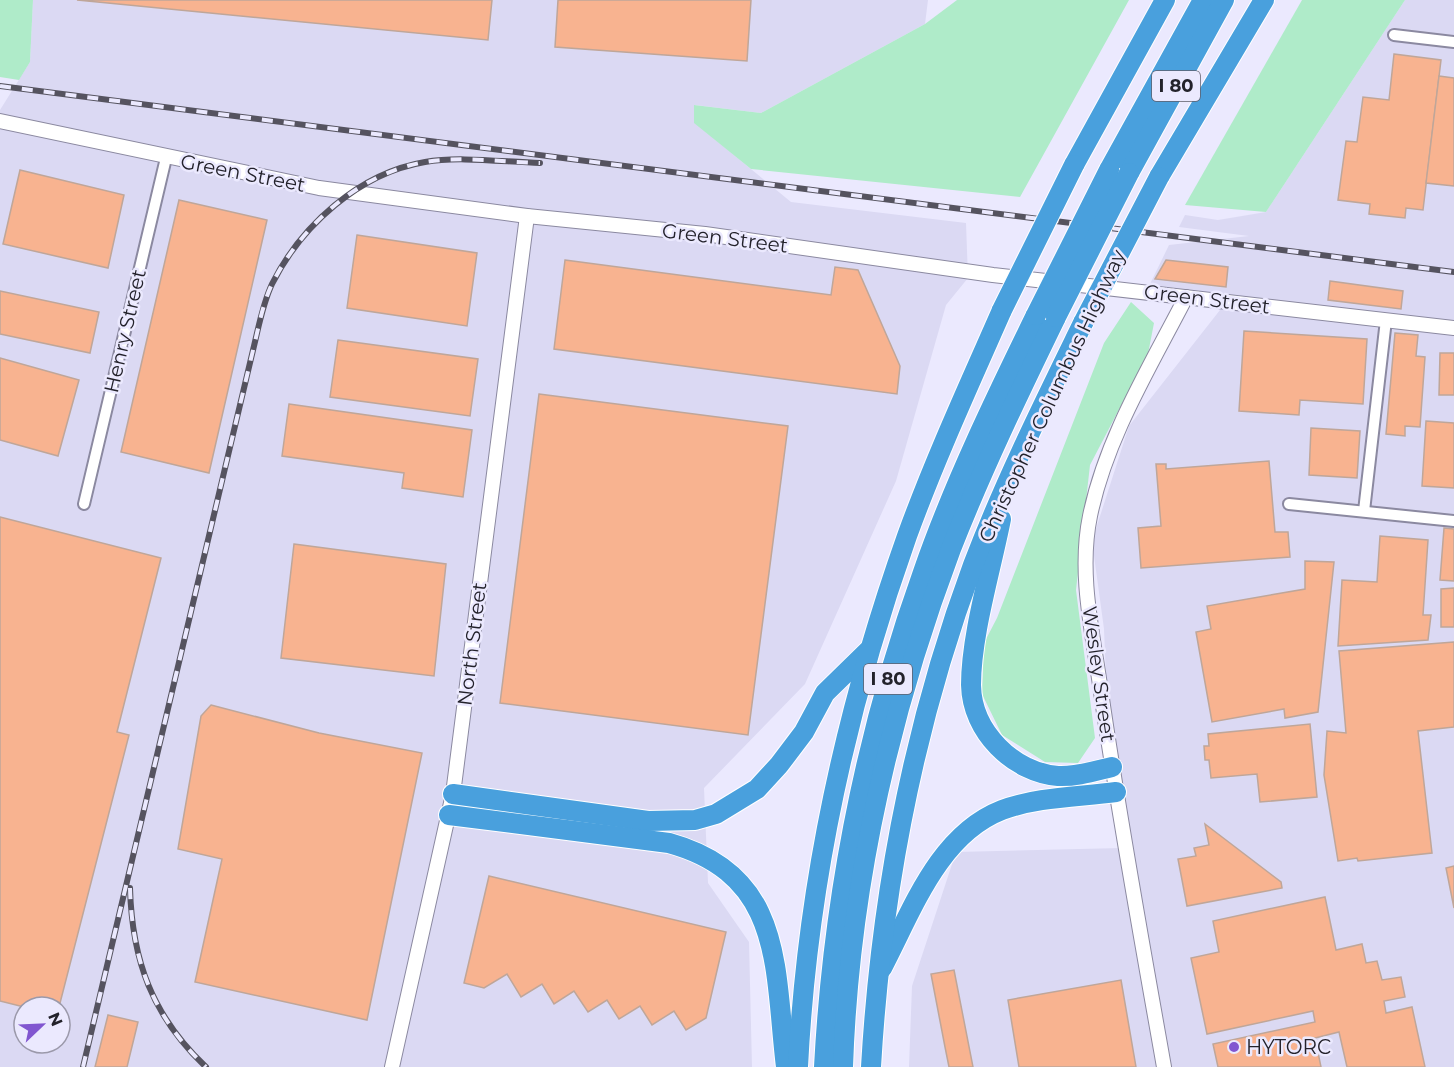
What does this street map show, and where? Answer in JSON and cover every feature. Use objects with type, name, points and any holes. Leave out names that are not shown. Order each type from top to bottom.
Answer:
[{"type":"highway","name":"I 80","points":[[798,1067],[809,936],[826,829],[847,732],[870,650],[939,453],[1002,310],[1074,165],[1165,0]]},
{"type":"highway","name":"I 80","points":[[824,1067],[832,961],[847,859],[866,766],[893,661],[924,570],[959,481],[1036,315],[1109,170],[1203,0]]},
{"type":"highway","name":"Christopher Columbus Highway","points":[[843,1067],[851,961],[863,878],[883,773],[906,682],[935,593],[969,505],[1056,317],[1129,173],[1224,0]]},
{"type":"highway","name":"Christopher Columbus Highway","points":[[871,1067],[877,978],[891,869],[918,743],[958,608],[1010,476],[1084,321],[1159,177],[1264,0]]},
{"type":"highway","points":[[1010,476],[975,648],[971,686],[975,708],[984,728],[998,747],[1017,763],[1038,772],[1060,776],[1112,767]]},
{"type":"highway","points":[[453,794],[648,821],[695,820],[716,814],[757,789],[804,732],[825,693],[870,650]]},
{"type":"highway","points":[[877,978],[931,874],[965,832],[984,818],[1004,809],[1028,803],[1116,792]]},
{"type":"highway","points":[[449,814],[669,843],[695,850],[735,876],[753,898],[765,920],[772,954],[786,1067]]},
{"type":"street","points":[[1394,34],[1454,42]]},
{"type":"street","name":"Green Street","points":[[0,121],[166,158],[319,188],[527,216],[705,234],[993,275],[1454,328]]},
{"type":"street","name":"Henry Street","points":[[84,504],[166,158]]},
{"type":"street","name":"North Street","points":[[392,1067],[453,794],[527,216]]},
{"type":"street","name":"Wesley Street","points":[[1164,1067],[1112,767],[1086,573],[1090,518],[1114,442],[1186,297]]},
{"type":"street","points":[[1364,511],[1386,320]]},
{"type":"street","points":[[1289,504],[1454,521]]},
{"type":"shaded area","points":[[33,0],[928,0],[925,24],[761,113],[695,105],[695,123],[791,202],[966,223],[968,278],[946,305],[896,481],[805,684],[704,788],[708,883],[749,942],[752,1067],[0,1067],[0,110],[30,62]]},
{"type":"shaded area","points":[[1405,0],[1454,0],[1454,1067],[909,1067],[912,986],[956,852],[1122,848],[1110,774],[1104,629],[1092,541],[1129,426],[1220,310],[1150,284],[1169,245],[1249,236],[1179,227],[1185,215],[1218,220],[1266,212]]},
{"type":"green space","points":[[0,0],[33,0],[30,62],[19,80],[0,77]]},
{"type":"green space","points":[[957,0],[1129,0],[1020,197],[751,169],[694,123],[694,105],[761,113],[925,24]]},
{"type":"green space","points":[[1302,0],[1405,0],[1266,212],[1185,205]]},
{"type":"green space","points":[[1131,302],[1154,323],[1148,354],[1090,465],[1076,590],[1095,738],[1078,763],[1045,762],[1002,735],[982,694],[984,643],[997,618],[1104,343]]},
{"type":"building","points":[[77,0],[492,0],[488,40]]},
{"type":"building","points":[[558,0],[751,0],[747,61],[555,47]]},
{"type":"building","points":[[1394,54],[1441,60],[1423,210],[1406,208],[1405,218],[1369,214],[1370,204],[1338,200],[1346,141],[1357,142],[1363,97],[1389,100]]},
{"type":"building","points":[[1439,76],[1454,78],[1454,186],[1426,183]]},
{"type":"building","points":[[20,170],[124,195],[108,268],[3,244]]},
{"type":"building","points":[[179,200],[267,220],[209,473],[121,452]]},
{"type":"building","points":[[357,235],[477,253],[467,326],[347,308]]},
{"type":"building","points":[[565,260],[831,295],[835,267],[858,270],[900,366],[897,394],[554,349]]},
{"type":"building","points":[[1166,260],[1228,267],[1226,287],[1155,279]]},
{"type":"building","points":[[1330,281],[1403,291],[1401,309],[1328,300]]},
{"type":"building","points":[[0,291],[99,312],[90,353],[0,334]]},
{"type":"building","points":[[1244,331],[1367,339],[1363,404],[1300,400],[1299,415],[1239,411]]},
{"type":"building","points":[[1395,333],[1418,335],[1416,356],[1425,357],[1420,427],[1405,426],[1405,436],[1386,434]]},
{"type":"building","points":[[338,340],[478,359],[470,416],[330,397]]},
{"type":"building","points":[[1440,353],[1454,353],[1454,395],[1439,395]]},
{"type":"building","points":[[0,358],[79,380],[58,456],[0,440]]},
{"type":"building","points":[[539,394],[788,426],[748,735],[500,703]]},
{"type":"building","points":[[289,404],[472,430],[463,497],[402,488],[404,473],[282,456]]},
{"type":"building","points":[[1426,421],[1454,423],[1454,488],[1422,486]]},
{"type":"building","points":[[1311,428],[1360,431],[1357,478],[1309,475]]},
{"type":"building","points":[[1269,461],[1275,532],[1288,532],[1290,557],[1141,568],[1138,528],[1161,526],[1156,464],[1166,464],[1166,469]]},
{"type":"building","points":[[0,517],[161,558],[117,732],[129,735],[62,995],[12,995],[12,1004],[0,1001]]},
{"type":"building","points":[[1444,528],[1454,529],[1454,581],[1440,580]]},
{"type":"building","points":[[1380,536],[1428,540],[1423,615],[1431,615],[1428,640],[1338,646],[1342,580],[1377,582]]},
{"type":"building","points":[[294,544],[446,564],[434,676],[281,658]]},
{"type":"building","points":[[1305,561],[1334,562],[1318,712],[1285,718],[1284,709],[1212,722],[1196,632],[1211,629],[1207,606],[1305,589]]},
{"type":"building","points":[[1454,588],[1454,627],[1441,627],[1441,589]]},
{"type":"building","points":[[1454,642],[1454,727],[1418,731],[1432,853],[1338,861],[1324,775],[1327,731],[1346,733],[1339,651]]},
{"type":"building","points":[[211,705],[319,733],[422,753],[367,1020],[195,982],[222,859],[178,849],[201,716]]},
{"type":"building","points":[[1310,724],[1317,797],[1260,802],[1257,774],[1211,778],[1209,760],[1205,760],[1204,746],[1209,746],[1208,734]]},
{"type":"building","points":[[1205,824],[1281,882],[1282,888],[1187,906],[1178,859],[1196,856],[1194,848],[1209,845]]},
{"type":"building","points":[[1454,866],[1454,908],[1446,868]]},
{"type":"building","points":[[489,876],[726,932],[706,1018],[686,1030],[674,1011],[652,1025],[640,1006],[619,1019],[607,1000],[588,1012],[574,991],[554,1004],[542,984],[521,997],[507,974],[484,988],[464,983]]},
{"type":"building","points":[[1325,897],[1336,950],[1362,944],[1366,963],[1377,961],[1382,980],[1401,977],[1405,997],[1384,1001],[1386,1013],[1412,1007],[1425,1067],[1347,1067],[1339,1032],[1315,1038],[1321,1067],[1218,1067],[1213,1044],[1315,1022],[1313,1011],[1207,1034],[1191,958],[1219,952],[1213,921]]},
{"type":"building","points":[[954,970],[973,1067],[949,1067],[945,1047],[931,974]]},
{"type":"building","points":[[1121,980],[1136,1067],[1019,1067],[1008,1000]]},
{"type":"building","points":[[108,1015],[138,1022],[127,1067],[95,1067]]},
{"type":"railway","points":[[0,86],[1454,272]]},
{"type":"railway","points":[[83,1067],[260,322],[272,284],[299,242],[316,223],[355,190],[377,178],[401,168],[438,160],[467,159],[540,163]]},
{"type":"railway","points":[[130,888],[135,939],[149,985],[172,1028],[187,1048],[206,1067]]},
{"type":"place","name":"HYTORC","points":[[1234,1047]]}]
